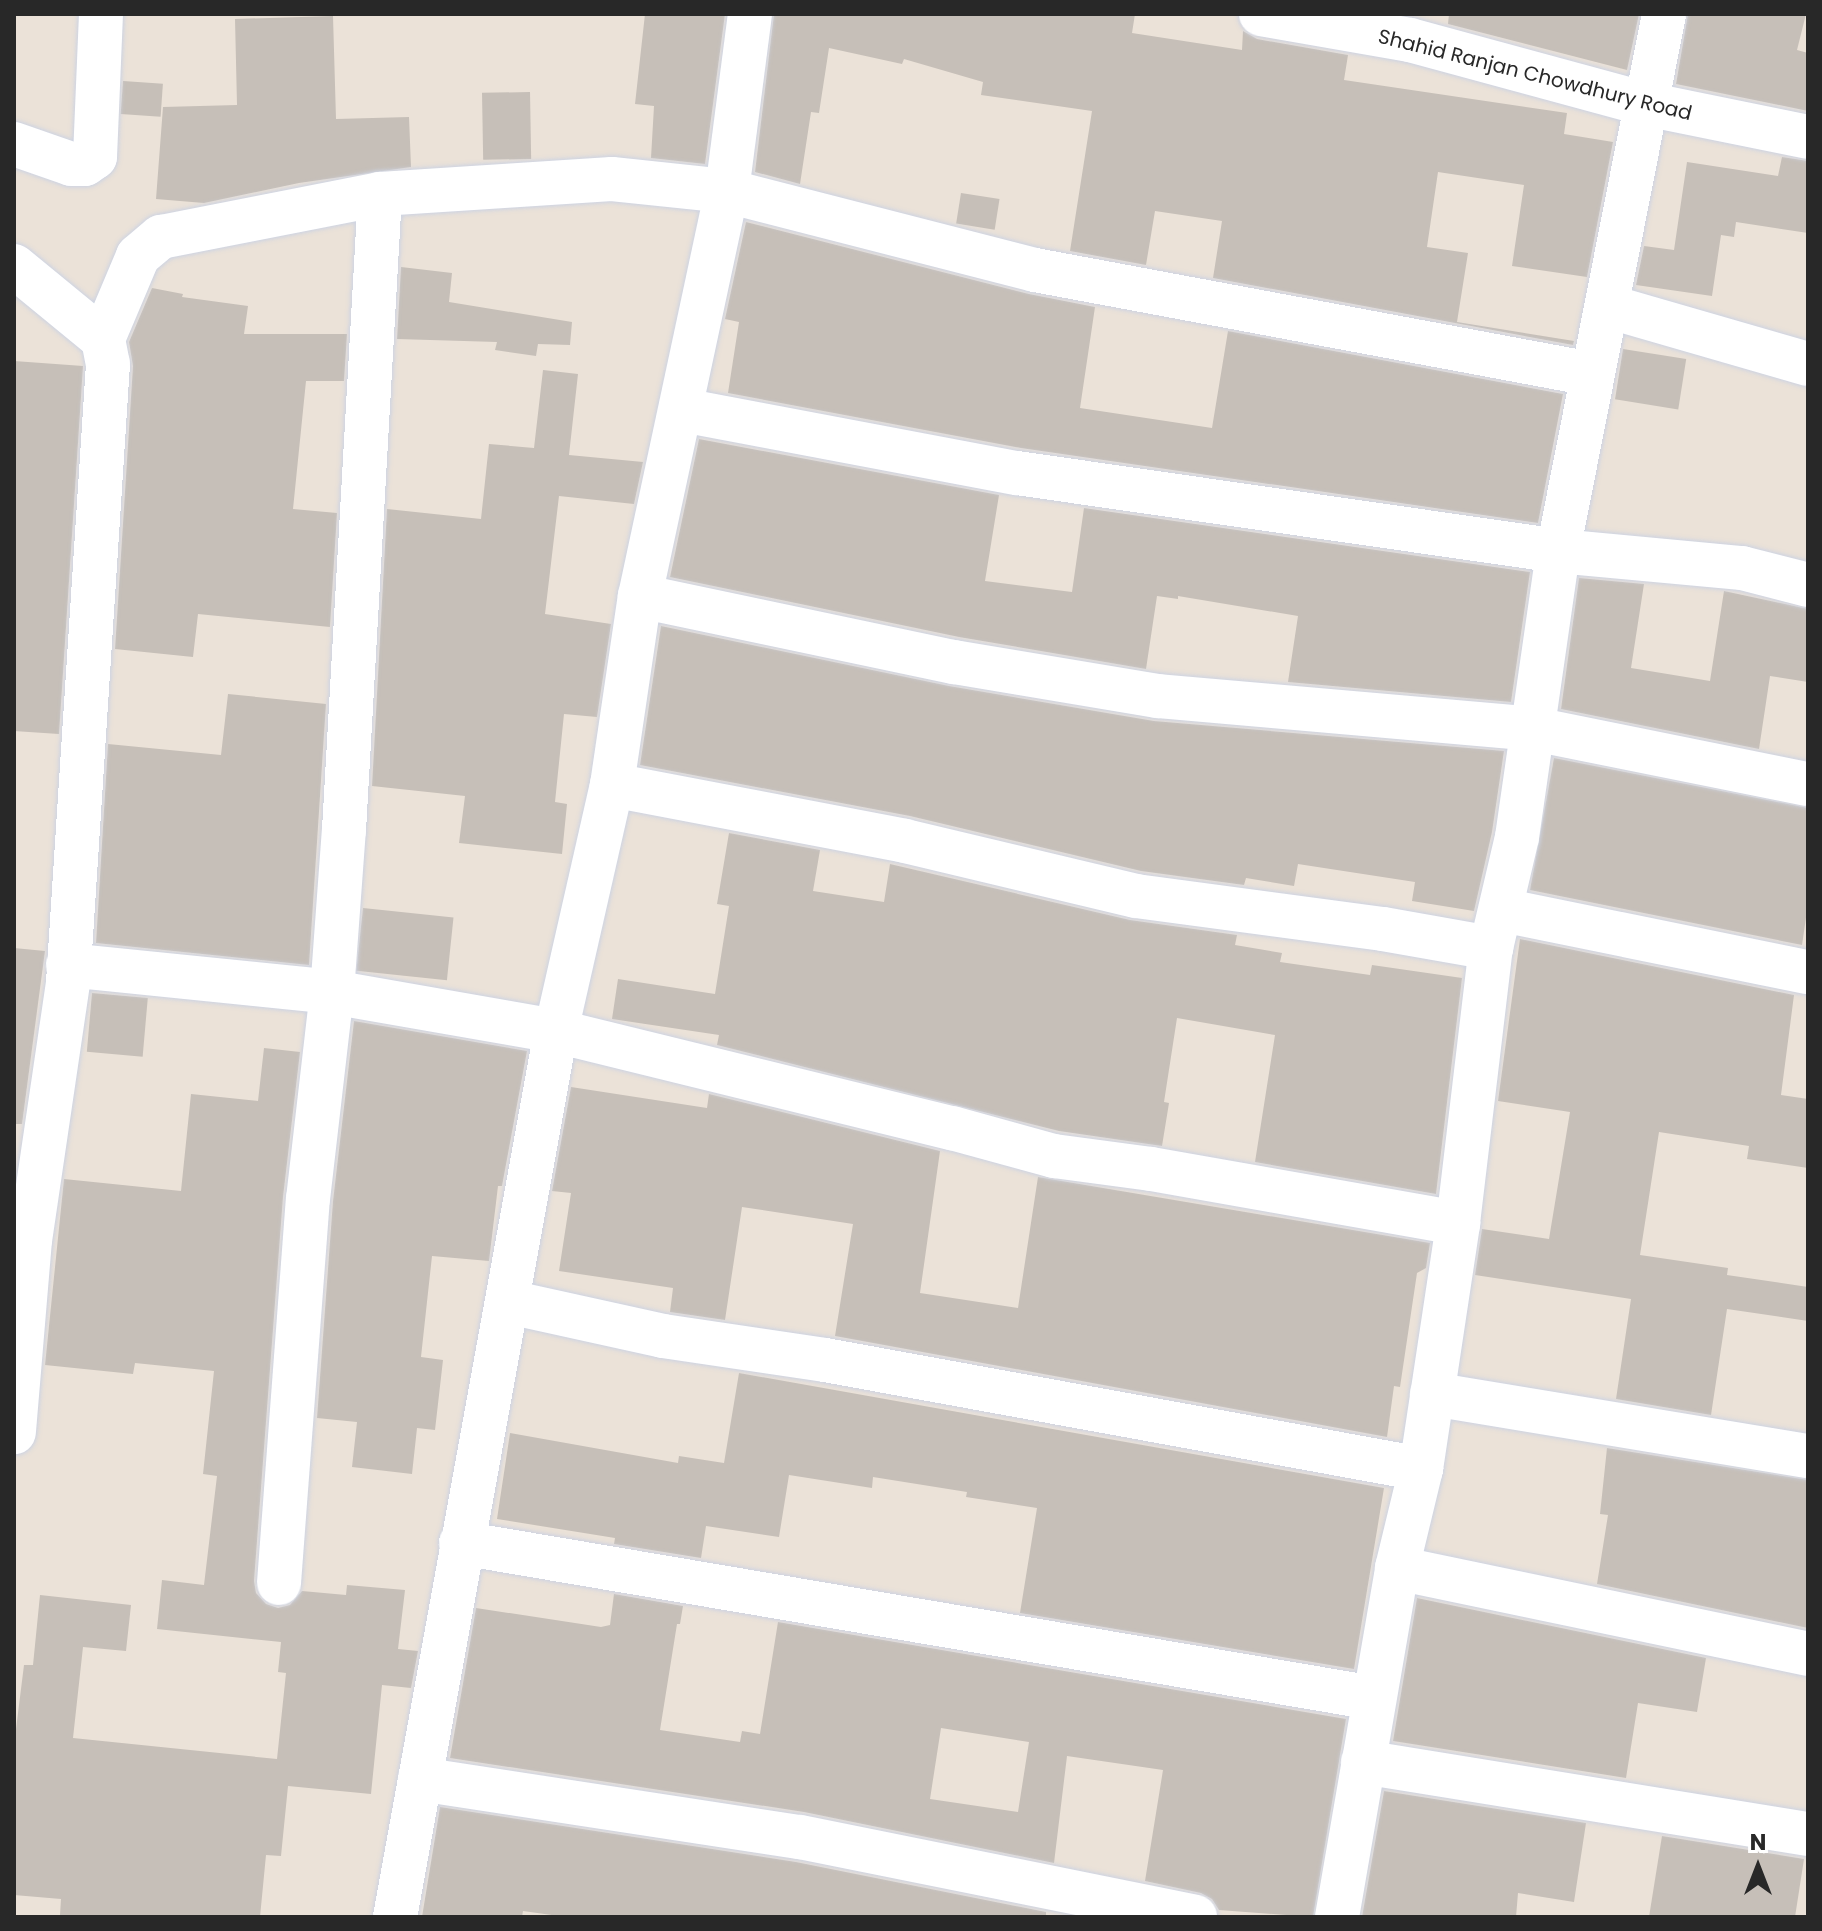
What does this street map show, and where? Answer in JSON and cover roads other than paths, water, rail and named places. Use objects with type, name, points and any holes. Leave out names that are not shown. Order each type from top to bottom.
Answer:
[{"type":"street","points":[[14,144],[71,164],[85,164],[95,157],[101,14]]},
{"type":"street","points":[[395,1917],[556,1031],[612,785],[640,596],[727,191],[750,14]]},
{"type":"street","points":[[1337,1917],[1397,1568],[1421,1469],[1497,929],[1534,729],[1558,551],[1664,14]]},
{"type":"street","name":"Shahid Ranjan Chowdhury Road","points":[[1276,16],[1410,40],[1646,104],[1808,137]]},
{"type":"street","points":[[14,1432],[22,1239],[68,965],[108,364],[103,339],[138,256],[161,237],[380,194],[612,179],[727,191],[1035,270],[1591,374]]},
{"type":"street","points":[[279,1583],[308,1199],[332,992],[380,194]]},
{"type":"street","points":[[14,266],[103,339]]},
{"type":"street","points":[[1607,306],[1808,364]]},
{"type":"street","points":[[682,410],[1017,473],[1558,551],[1742,568],[1808,585]]},
{"type":"street","points":[[640,596],[954,662],[1158,696],[1534,729],[1808,784]]},
{"type":"street","points":[[612,785],[905,841],[1136,896],[1383,929],[1497,929],[1808,972]]},
{"type":"street","points":[[68,965],[332,992],[556,1031],[1054,1156],[1151,1169],[1458,1223]]},
{"type":"street","points":[[509,1302],[663,1336],[825,1360],[1421,1469]]},
{"type":"street","points":[[1432,1394],[1808,1456]]},
{"type":"street","points":[[461,1543],[1374,1698]]},
{"type":"street","points":[[1397,1568],[1808,1654]]},
{"type":"street","points":[[1363,1762],[1808,1834]]},
{"type":"street","points":[[420,1779],[800,1837],[1195,1917]]}]
